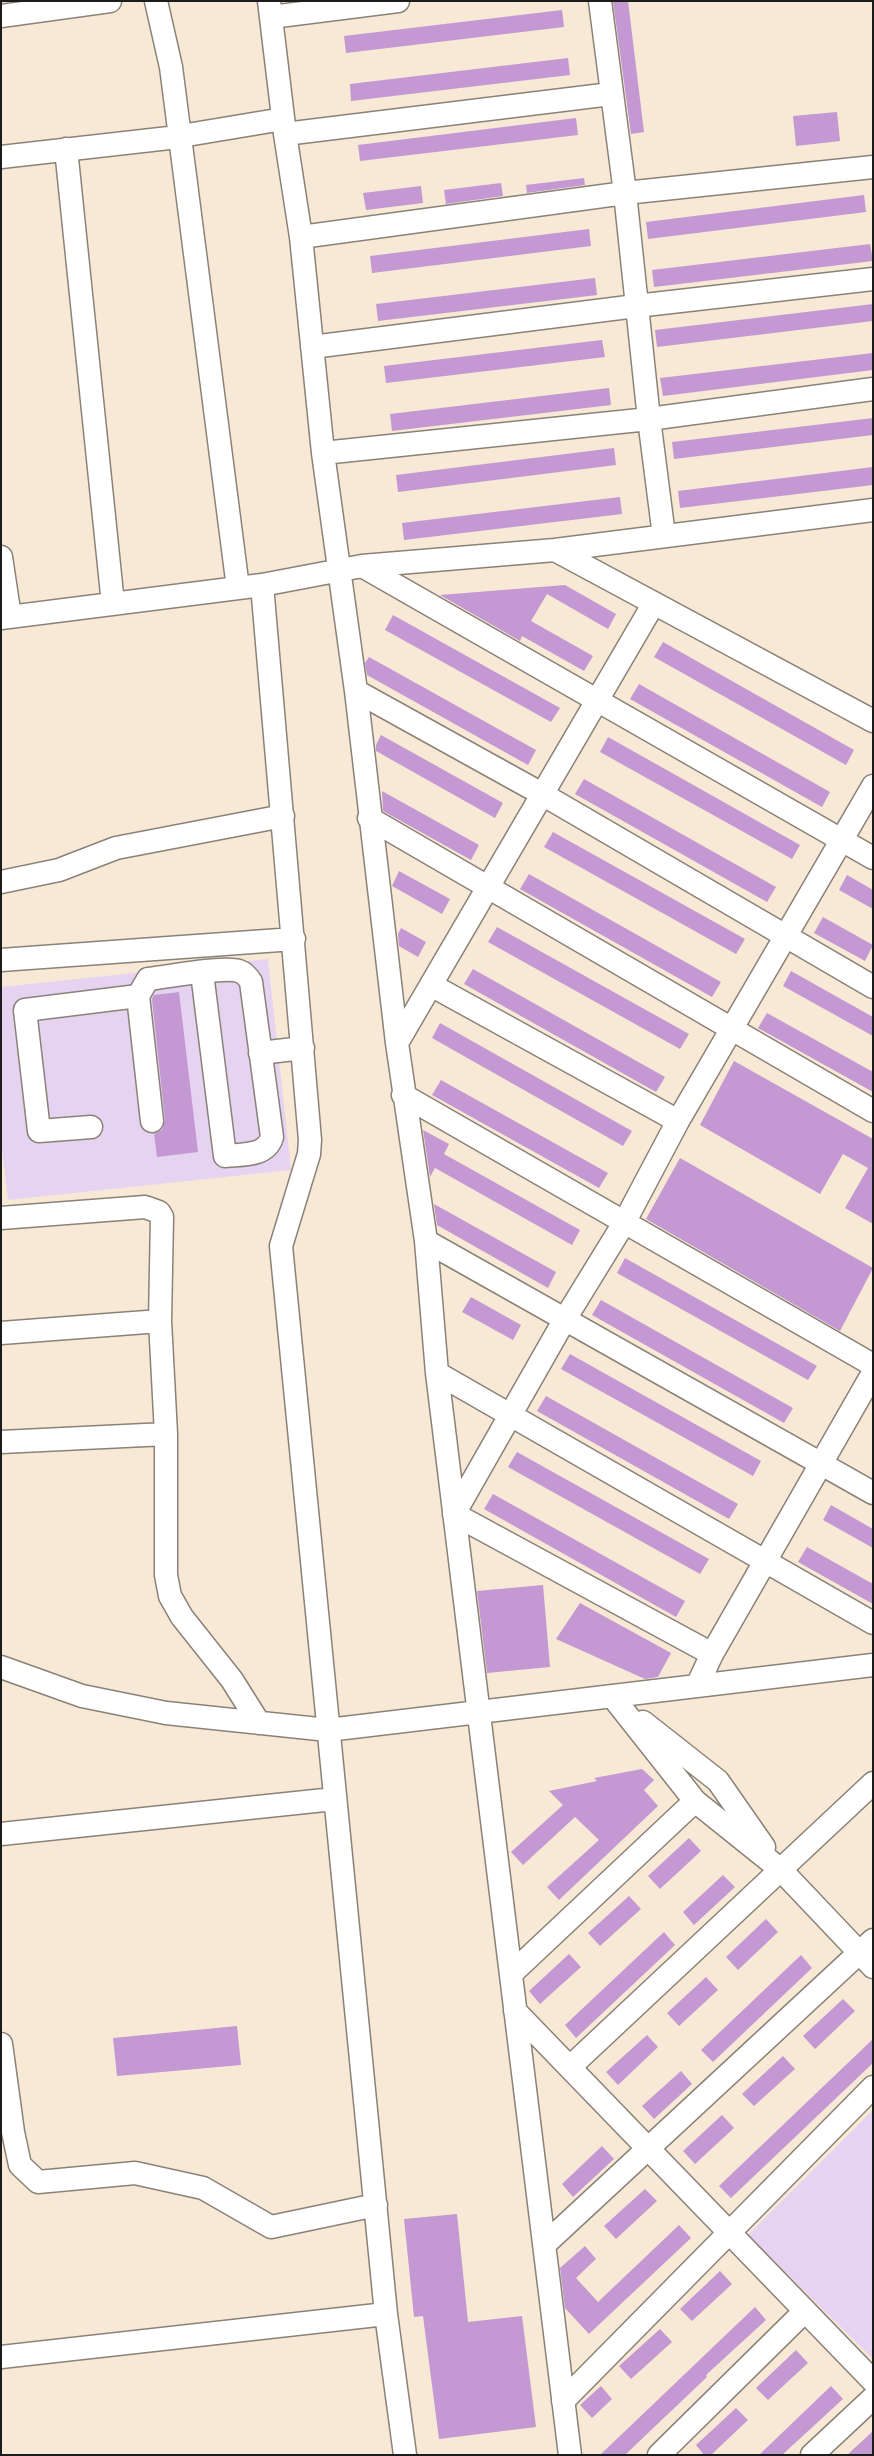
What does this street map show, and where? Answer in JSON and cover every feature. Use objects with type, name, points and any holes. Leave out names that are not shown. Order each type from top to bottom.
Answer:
[{"type":"street","points":[[1,16],[110,1]]},
{"type":"street","points":[[156,1],[171,67],[238,588]]},
{"type":"street","points":[[398,1],[270,9],[284,126],[301,237],[323,453],[356,691],[369,818],[403,1095],[426,1241],[437,1374],[570,2455]]},
{"type":"street","points":[[600,1],[625,193],[636,306],[664,536]]},
{"type":"street","points":[[1,156],[611,94]]},
{"type":"street","points":[[66,149],[113,604]]},
{"type":"street","points":[[301,237],[625,193],[873,167]]},
{"type":"street","points":[[312,347],[873,278]]},
{"type":"street","points":[[323,453],[649,419],[873,389]]},
{"type":"street","points":[[1,557],[6,618],[262,585],[340,572],[362,566],[555,550],[873,510]]},
{"type":"street","points":[[555,550],[873,721]]},
{"type":"street","points":[[362,566],[873,858]]},
{"type":"street","points":[[262,585],[304,1048],[309,1154],[281,1246],[386,2314],[405,2455]]},
{"type":"street","points":[[397,1044],[654,603]]},
{"type":"street","points":[[356,691],[542,794],[873,987]]},
{"type":"street","points":[[454,1514],[565,1319],[624,1222],[678,1121],[873,786]]},
{"type":"street","points":[[1,882],[59,870],[116,848],[283,816]]},
{"type":"street","points":[[369,818],[873,1111]]},
{"type":"street","points":[[1,960],[294,939]]},
{"type":"street","points":[[152,1121],[138,996],[148,979],[202,973],[232,970],[247,976],[251,982],[272,1137],[270,1144],[257,1153],[225,1156],[202,973]]},
{"type":"street","points":[[431,985],[678,1121]]},
{"type":"street","points":[[90,1127],[39,1131],[25,1010],[138,996]]},
{"type":"street","points":[[260,1053],[304,1048]]},
{"type":"street","points":[[403,1095],[873,1365]]},
{"type":"street","points":[[1,1218],[145,1207],[159,1212],[162,1217],[160,1321],[166,1434],[166,1575],[170,1596],[182,1617],[232,1680],[259,1723]]},
{"type":"street","points":[[426,1241],[873,1493]]},
{"type":"street","points":[[1,1333],[160,1321]]},
{"type":"street","points":[[698,1686],[712,1654],[873,1373]]},
{"type":"street","points":[[437,1374],[766,1560],[873,1623]]},
{"type":"street","points":[[1,1442],[166,1434]]},
{"type":"street","points":[[454,1514],[712,1654]]},
{"type":"street","points":[[1,1667],[82,1696],[166,1713],[328,1730],[873,1665]]},
{"type":"street","points":[[544,2245],[648,2148],[868,1953],[781,1870],[695,1801],[612,1696]]},
{"type":"street","points":[[612,1696],[718,1781],[781,1870]]},
{"type":"street","points":[[570,2067],[873,1783]]},
{"type":"street","points":[[1,1834],[334,1799]]},
{"type":"street","points":[[511,1974],[695,1801]]},
{"type":"street","points":[[515,2011],[873,2381]]},
{"type":"street","points":[[1,2044],[13,2132],[20,2165],[38,2182],[135,2173],[203,2188],[271,2227],[376,2205]]},
{"type":"street","points":[[563,2401],[873,2087]]},
{"type":"street","points":[[659,2455],[805,2311]]},
{"type":"street","points":[[1,2357],[386,2314]]},
{"type":"street","points":[[812,2455],[873,2398]]},
{"type":"shaded area","points":[[268,959],[291,1170],[8,1200],[1,1139],[1,987]]},
{"type":"shaded area","points":[[873,2110],[873,2359],[748,2235]]},
{"type":"building","points":[[613,1],[628,1],[644,132],[631,134]]},
{"type":"building","points":[[562,10],[564,27],[346,53],[344,36]]},
{"type":"building","points":[[568,58],[570,75],[351,101],[350,84]]},
{"type":"building","points":[[837,112],[840,141],[796,146],[793,116]]},
{"type":"building","points":[[576,118],[578,135],[360,161],[358,145]]},
{"type":"building","points":[[584,178],[585,185],[527,193],[526,185]]},
{"type":"building","points":[[501,183],[503,196],[446,204],[444,190]]},
{"type":"building","points":[[421,186],[423,203],[366,210],[363,193]]},
{"type":"building","points":[[864,195],[866,212],[648,239],[646,222]]},
{"type":"building","points":[[589,229],[591,246],[372,273],[370,256]]},
{"type":"building","points":[[870,244],[873,261],[654,287],[652,270]]},
{"type":"building","points":[[595,278],[597,295],[378,321],[376,304]]},
{"type":"building","points":[[873,304],[873,321],[657,347],[655,330]]},
{"type":"building","points":[[602,340],[605,357],[386,383],[384,366]]},
{"type":"building","points":[[873,353],[873,370],[663,396],[660,378]]},
{"type":"building","points":[[609,388],[611,405],[392,431],[390,414]]},
{"type":"building","points":[[873,418],[873,435],[674,459],[672,442]]},
{"type":"building","points":[[614,448],[616,465],[398,492],[396,475]]},
{"type":"building","points":[[873,467],[873,485],[680,508],[678,491]]},
{"type":"building","points":[[620,497],[622,514],[404,540],[402,523]]},
{"type":"building","points":[[565,585],[616,614],[608,629],[547,594],[531,621],[593,656],[584,671],[522,636],[520,641],[440,595]]},
{"type":"building","points":[[393,615],[560,708],[551,722],[385,630]]},
{"type":"building","points":[[663,642],[854,750],[846,765],[654,657]]},
{"type":"building","points":[[369,657],[536,750],[528,765],[367,675],[365,663]]},
{"type":"building","points":[[639,684],[830,792],[822,807],[630,699]]},
{"type":"building","points":[[381,735],[503,803],[495,818],[376,751],[376,745]]},
{"type":"building","points":[[608,737],[800,845],[792,859],[600,752]]},
{"type":"building","points":[[584,779],[776,887],[767,902],[575,794]]},
{"type":"building","points":[[382,791],[479,845],[471,860],[383,811]]},
{"type":"building","points":[[553,832],[745,939],[736,954],[544,847]]},
{"type":"building","points":[[399,871],[450,899],[442,914],[392,886]]},
{"type":"building","points":[[529,874],[721,982],[712,997],[520,889]]},
{"type":"building","points":[[847,875],[873,890],[873,909],[839,890]]},
{"type":"building","points":[[823,917],[873,945],[865,961],[814,933]]},
{"type":"building","points":[[497,927],[689,1034],[680,1049],[488,942]]},
{"type":"building","points":[[401,928],[426,942],[418,957],[399,946],[398,934]]},
{"type":"building","points":[[473,969],[665,1077],[656,1092],[464,984]]},
{"type":"building","points":[[791,971],[873,1017],[873,1036],[783,986]]},
{"type":"building","points":[[179,992],[198,1152],[157,1157],[154,1134],[162,1130],[165,1120],[152,999],[154,995]]},
{"type":"building","points":[[767,1013],[873,1072],[873,1092],[758,1028]]},
{"type":"building","points":[[440,1023],[632,1131],[623,1146],[432,1038]]},
{"type":"building","points":[[734,1061],[873,1139],[873,1224],[845,1208],[868,1168],[843,1154],[820,1194],[700,1125]]},
{"type":"building","points":[[441,1080],[608,1173],[599,1188],[432,1095]]},
{"type":"building","points":[[423,1130],[449,1144],[444,1154],[580,1230],[572,1245],[435,1168],[430,1177]]},
{"type":"building","points":[[680,1158],[873,1268],[840,1331],[646,1219]]},
{"type":"building","points":[[434,1204],[556,1272],[548,1288],[437,1225]]},
{"type":"building","points":[[625,1258],[817,1366],[808,1380],[617,1273]]},
{"type":"building","points":[[471,1297],[521,1325],[513,1340],[462,1312]]},
{"type":"building","points":[[601,1300],[793,1408],[784,1423],[592,1315]]},
{"type":"building","points":[[570,1354],[761,1461],[753,1476],[561,1369]]},
{"type":"building","points":[[546,1396],[738,1504],[729,1519],[537,1411]]},
{"type":"building","points":[[517,1452],[709,1559],[700,1574],[508,1467]]},
{"type":"building","points":[[493,1494],[685,1601],[676,1617],[484,1509]]},
{"type":"building","points":[[831,1505],[873,1529],[873,1548],[823,1520]]},
{"type":"building","points":[[807,1547],[873,1584],[873,1604],[798,1562]]},
{"type":"building","points":[[543,1585],[550,1667],[487,1673],[477,1591]]},
{"type":"building","points":[[580,1603],[671,1653],[658,1677],[645,1679],[556,1639]]},
{"type":"building","points":[[642,1769],[654,1780],[644,1790],[658,1806],[559,1900],[547,1887],[599,1840],[575,1817],[523,1865],[511,1852],[563,1805],[549,1791],[597,1781],[594,1778]]},
{"type":"building","points":[[689,1838],[701,1851],[660,1889],[648,1876]]},
{"type":"building","points":[[723,1875],[735,1887],[694,1925],[683,1912]]},
{"type":"building","points":[[629,1896],[641,1909],[600,1946],[588,1933]]},
{"type":"building","points":[[766,1919],[778,1932],[738,1970],[726,1957]]},
{"type":"building","points":[[664,1932],[675,1945],[576,2038],[565,2025]]},
{"type":"building","points":[[569,1954],[581,1967],[540,2004],[529,1991]]},
{"type":"building","points":[[801,1955],[812,1968],[713,2062],[701,2050]]},
{"type":"building","points":[[706,1977],[718,1990],[679,2026],[667,2013]]},
{"type":"building","points":[[843,1999],[855,2011],[815,2049],[803,2036]]},
{"type":"building","points":[[237,2026],[241,2065],[117,2076],[113,2038]]},
{"type":"building","points":[[647,2035],[658,2047],[618,2085],[606,2072]]},
{"type":"building","points":[[873,2039],[873,2063],[731,2198],[719,2186]]},
{"type":"building","points":[[783,2056],[795,2069],[754,2106],[742,2094]]},
{"type":"building","points":[[681,2071],[692,2084],[654,2119],[642,2106]]},
{"type":"building","points":[[722,2115],[734,2128],[695,2164],[683,2151]]},
{"type":"building","points":[[602,2146],[614,2159],[573,2197],[562,2184]]},
{"type":"building","points":[[645,2189],[657,2201],[616,2239],[604,2226]]},
{"type":"building","points":[[457,2214],[468,2322],[522,2316],[536,2427],[439,2439],[423,2316],[414,2317],[404,2219]]},
{"type":"building","points":[[679,2225],[691,2238],[589,2334],[565,2308],[560,2268],[585,2246],[596,2259],[576,2278],[598,2302]]},
{"type":"building","points":[[720,2271],[732,2284],[692,2321],[680,2309]]},
{"type":"building","points":[[755,2307],[766,2320],[706,2375],[707,2377],[625,2455],[600,2455]]},
{"type":"building","points":[[660,2329],[672,2342],[631,2379],[619,2366]]},
{"type":"building","points":[[796,2350],[808,2363],[768,2400],[756,2388]]},
{"type":"building","points":[[601,2386],[612,2399],[592,2418],[580,2405]]},
{"type":"building","points":[[831,2386],[843,2399],[782,2455],[759,2455]]},
{"type":"building","points":[[736,2408],[748,2420],[711,2455],[704,2455],[696,2445]]},
{"type":"building","points":[[873,2431],[873,2455],[847,2455]]}]
